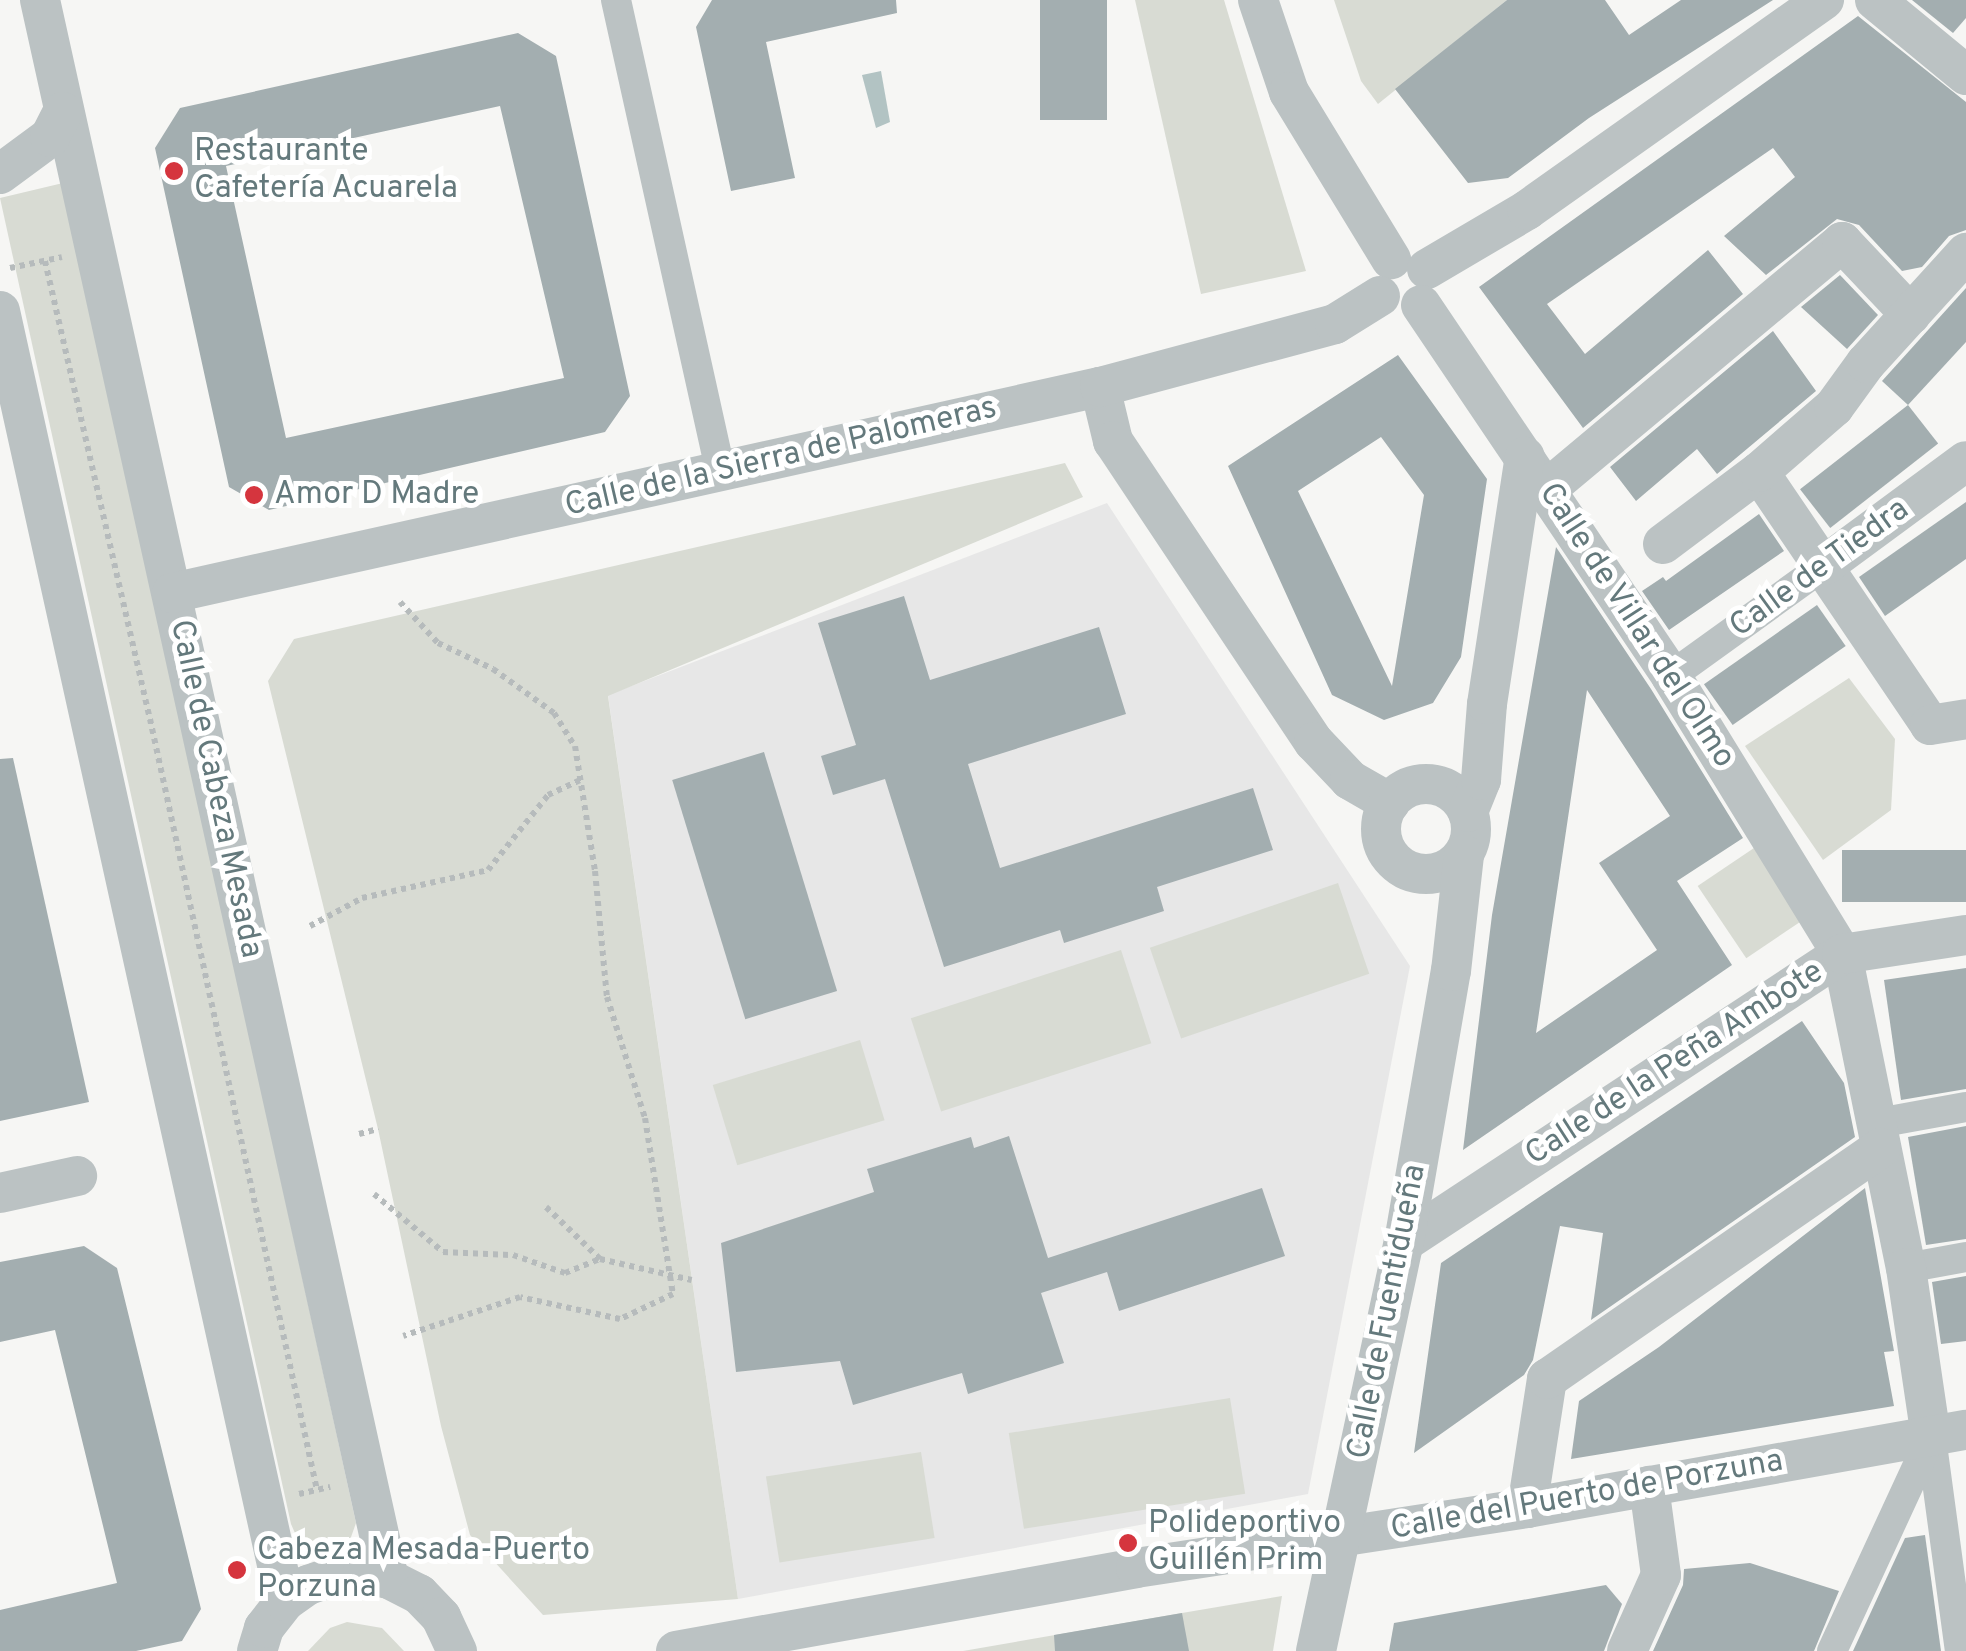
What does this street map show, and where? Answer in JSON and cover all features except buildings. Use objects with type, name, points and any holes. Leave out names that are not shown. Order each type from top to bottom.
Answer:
[{"type":"street","points":[[616,0],[721,472]]},
{"type":"street","name":"Calle de Villar del Olmo","points":[[1258,0],[1289,92],[1405,282],[1671,676],[1842,954],[1906,1268],[1948,1434]]},
{"type":"street","name":"Calle de la Sierra de Palomeras","points":[[172,593],[1100,387],[1335,324],[1527,210],[1824,0]]},
{"type":"street","points":[[1875,0],[1966,74]]},
{"type":"street","name":"Calle de Cabeza Mesada","points":[[38,2],[389,1579]]},
{"type":"street","points":[[0,174],[50,137],[62,112]]},
{"type":"street","points":[[1468,812],[1450,791],[1437,785],[1410,787],[1390,802],[1382,817],[1384,847],[1405,870],[1420,874],[1445,871],[1464,854],[1470,841],[1468,812],[1481,780],[1487,704],[1536,473],[1842,242],[1911,314]]},
{"type":"street","points":[[1663,544],[1759,472],[1834,407],[1866,363],[1966,253]]},
{"type":"street","points":[[0,311],[285,1602]]},
{"type":"street","points":[[1100,387],[1113,441],[1314,742],[1350,780],[1390,802]]},
{"type":"street","name":"Calle de Tiedra","points":[[1671,676],[1966,461]]},
{"type":"street","points":[[1759,472],[1930,725],[1966,719]]},
{"type":"street","points":[[1437,785],[1487,704]]},
{"type":"street","name":"Calle de Fuentidueña","points":[[1316,1651],[1344,1538],[1404,1242],[1451,971],[1464,854]]},
{"type":"street","name":"Calle de Fuentidueña","points":[[1420,874],[1451,971]]},
{"type":"street","name":"Calle de la Peña Ambote","points":[[1404,1242],[1842,954],[1966,935]]},
{"type":"street","points":[[1527,1508],[1547,1380],[1879,1135],[1966,1107]]},
{"type":"street","points":[[0,1193],[77,1176]]},
{"type":"street","points":[[1906,1268],[1966,1257]]},
{"type":"street","points":[[1832,1651],[1948,1434]]},
{"type":"street","points":[[1948,1434],[1960,1651]]},
{"type":"street","name":"Calle del Puerto de Porzuna","points":[[676,1651],[1136,1568],[1527,1508],[1948,1434]]},
{"type":"street","points":[[1627,1651],[1661,1574],[1649,1486]]},
{"type":"street","points":[[256,1651],[264,1628],[285,1602],[308,1585],[334,1576],[362,1574],[389,1579],[418,1594],[441,1617],[457,1651]]},
{"type":"path","points":[[10,268],[74,255]]},
{"type":"path","points":[[45,261],[150,718],[317,1490]]},
{"type":"path","points":[[400,602],[438,643],[494,668],[554,712],[575,746],[607,997],[646,1118],[673,1294],[620,1319],[520,1297],[403,1336]]},
{"type":"path","points":[[310,926],[362,898],[488,870],[548,795],[580,780]]},
{"type":"path","points":[[359,1134],[378,1129]]},
{"type":"path","points":[[374,1194],[442,1252],[513,1254],[565,1272],[600,1258]]},
{"type":"path","points":[[546,1207],[600,1258],[692,1280]]},
{"type":"path","points":[[283,1498],[346,1483]]},
{"type":"shaded area","points":[[1135,0],[1224,0],[1306,271],[1201,294]]},
{"type":"shaded area","points":[[1334,0],[1507,0],[1378,104],[1361,81]]},
{"type":"shaded area","points":[[881,71],[890,122],[876,128],[862,75]]},
{"type":"shaded area","points":[[63,183],[356,1523],[350,1540],[335,1551],[316,1552],[298,1540],[291,1524],[0,198]]},
{"type":"shaded area","points":[[1065,463],[1083,497],[608,696],[738,1599],[543,1615],[470,1535],[441,1426],[378,1129],[268,681],[294,639]]},
{"type":"shaded area","points":[[1107,503],[1410,966],[1308,1494],[738,1599],[608,695]]},
{"type":"shaded area","points":[[1849,678],[1895,739],[1891,810],[1823,860],[1745,746]]},
{"type":"shaded area","points":[[1754,848],[1803,920],[1746,958],[1698,886]]},
{"type":"shaded area","points":[[1338,883],[1369,974],[1181,1039],[1150,948]]},
{"type":"shaded area","points":[[1121,950],[1151,1043],[941,1111],[911,1018]]},
{"type":"shaded area","points":[[860,1040],[885,1120],[737,1165],[713,1085]]},
{"type":"shaded area","points":[[1230,1398],[1245,1494],[1024,1529],[1009,1433]]},
{"type":"shaded area","points":[[921,1452],[935,1538],[780,1562],[766,1477]]},
{"type":"shaded area","points":[[1282,1596],[1273,1651],[963,1651],[1182,1613]]},
{"type":"shaded area","points":[[347,1622],[382,1628],[404,1651],[308,1651],[330,1628]]},
{"type":"place","name":"Restaurante Cafetería Acuarela","points":[[174,171]]},
{"type":"place","name":"Amor D Madre","points":[[254,495]]},
{"type":"place","name":"Polideportivo Guillén Prim","points":[[1128,1543]]},
{"type":"place","name":"Cabeza Mesada-Puerto Porzuna","points":[[237,1570]]}]
